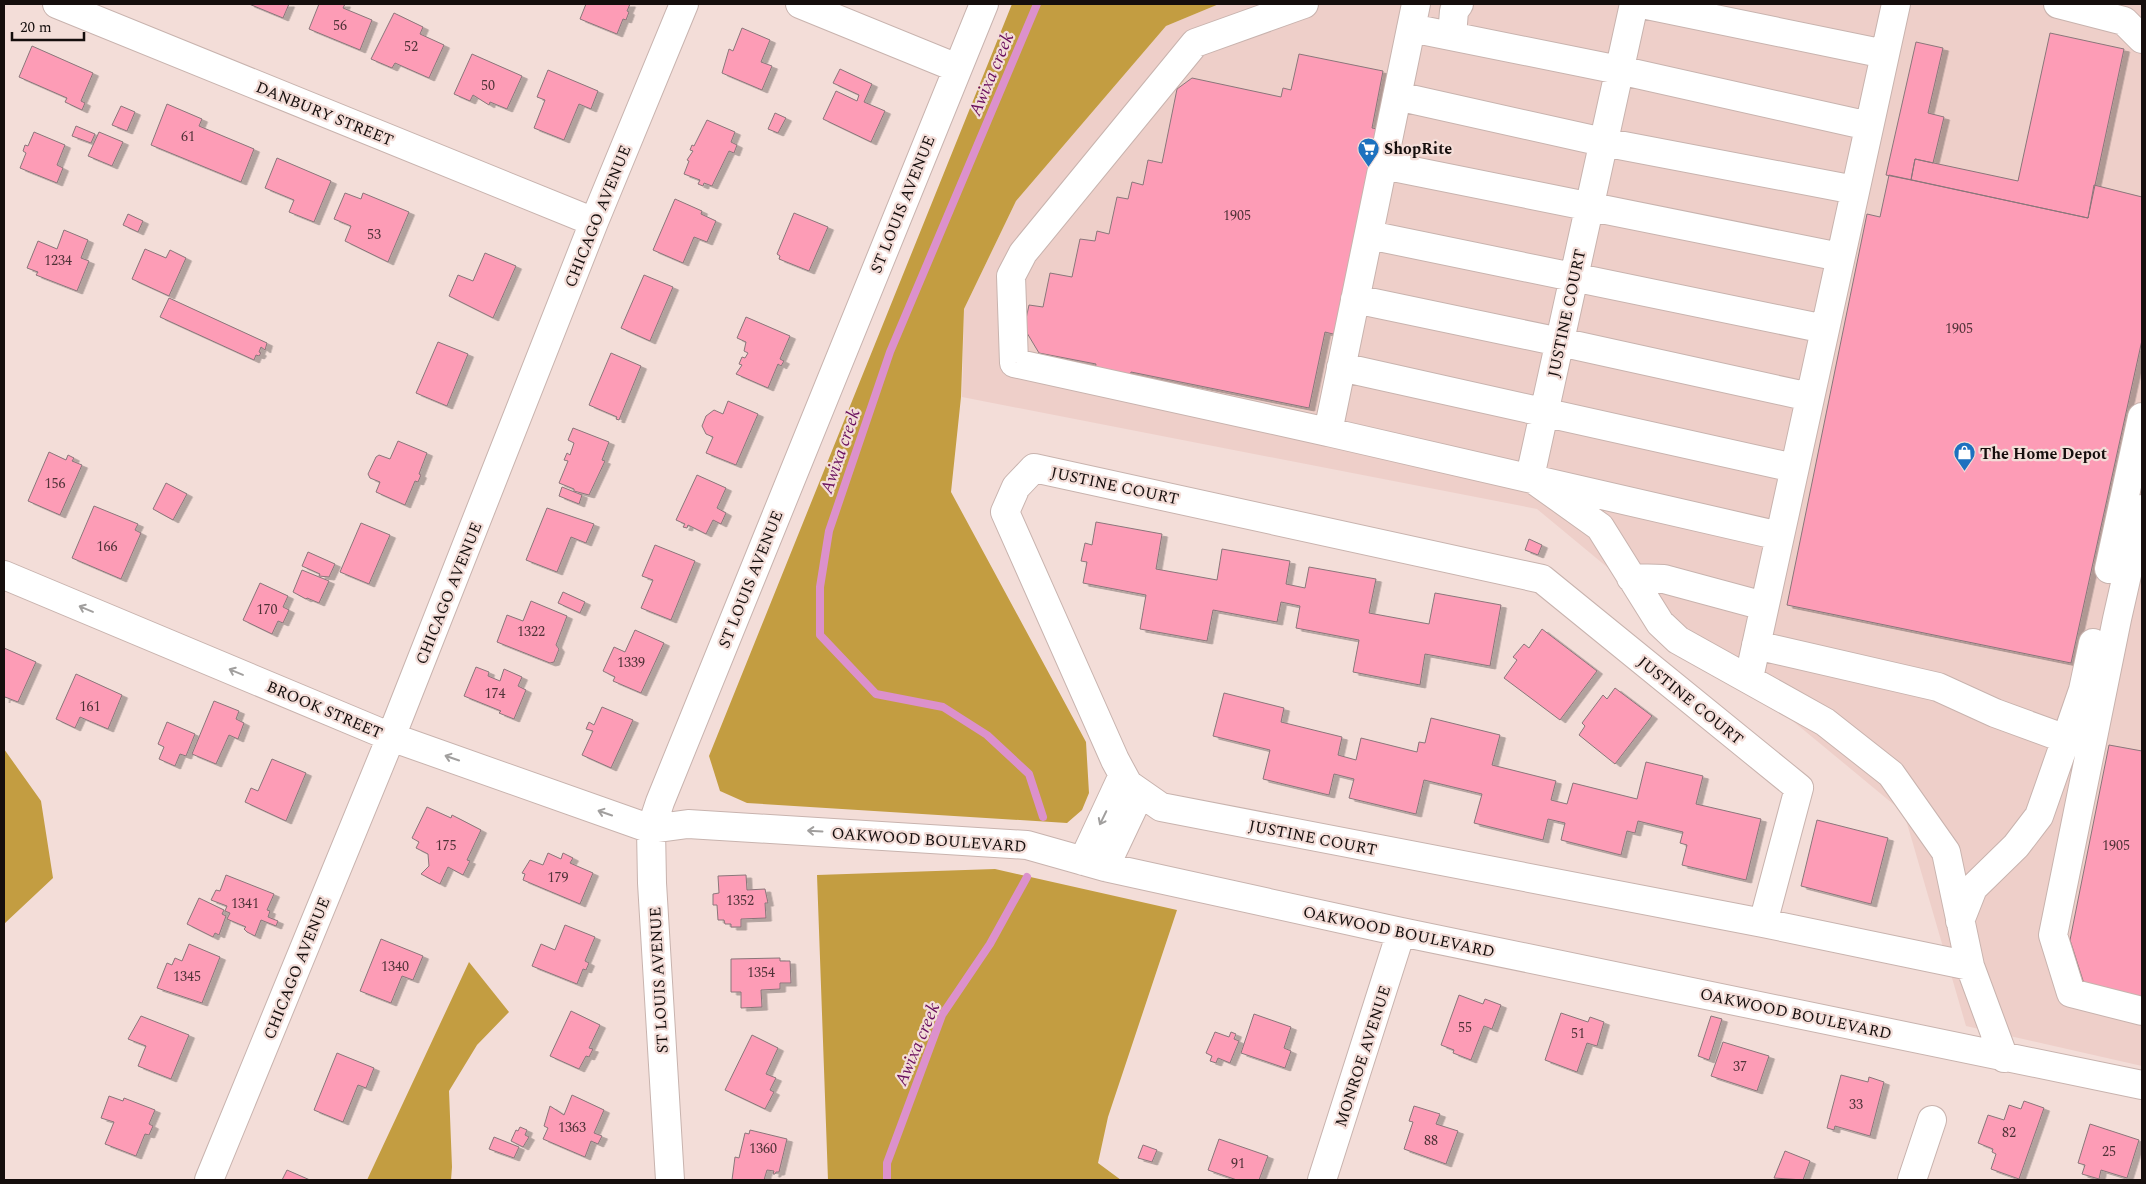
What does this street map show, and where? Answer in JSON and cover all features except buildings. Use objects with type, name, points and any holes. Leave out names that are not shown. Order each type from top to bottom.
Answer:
[{"type":"street","name":"DANBURY STREET","points":[[57,4],[594,222]]},
{"type":"street","name":"CHICAGO AVENUE","points":[[209,1180],[391,737],[594,222],[684,4]]},
{"type":"street","points":[[800,4],[957,68]]},
{"type":"street","name":"ST LOUIS AVENUE","points":[[670,1180],[652,883],[651,829],[660,802],[984,4]]},
{"type":"street","points":[[1304,4],[1195,43],[1023,253],[1011,276],[1014,363],[1530,477],[1780,536]]},
{"type":"street","points":[[1452,36],[1454,11],[1459,4]]},
{"type":"street","name":"JUSTINE COURT","points":[[1530,477],[1634,4]]},
{"type":"street","points":[[1642,4],[1885,54]]},
{"type":"street","points":[[1749,678],[1896,4]]},
{"type":"street","points":[[2058,4],[2124,20],[2142,39]]},
{"type":"street","points":[[1328,432],[1414,16],[1452,36],[1619,70],[1869,126]]},
{"type":"street","points":[[1397,96],[1603,142],[1855,190]]},
{"type":"street","points":[[1383,165],[1840,257]]},
{"type":"street","points":[[1369,235],[1824,329]]},
{"type":"street","points":[[1355,299],[1810,397]]},
{"type":"street","points":[[1341,367],[1794,468]]},
{"type":"street","points":[[1960,921],[1973,888],[2016,846],[2039,816],[2082,690],[2142,417]]},
{"type":"street","name":"JUSTINE COURT","points":[[1763,923],[1799,788],[1542,579],[1034,468],[1016,487],[1005,512],[1132,784],[1161,807],[1763,923],[1970,966]]},
{"type":"street","points":[[1530,477],[1600,526],[1660,623],[1678,640],[1825,722],[1891,774],[1946,852],[1970,966],[2004,1058]]},
{"type":"street","points":[[2142,509],[2117,619],[2052,935],[2070,993],[2142,1011]]},
{"type":"street","name":"BROOK STREET","points":[[4,574],[391,737],[651,829]]},
{"type":"street","points":[[1632,578],[1664,579],[1764,606]]},
{"type":"street","points":[[1756,646],[1938,687],[1995,712],[2066,739]]},
{"type":"street","points":[[1094,864],[1132,784]]},
{"type":"street","name":"OAKWOOD BOULEVARD","points":[[651,829],[688,824],[1027,845],[1094,864],[1401,932],[2142,1085]]},
{"type":"street","name":"MONROE AVENUE","points":[[1322,1180],[1401,932]]},
{"type":"street","points":[[1912,1180],[1932,1120]]},
{"type":"shaded area","points":[[1012,4],[1219,4],[1166,26],[1016,201],[964,309],[961,397],[951,492],[1086,742],[1089,793],[1082,810],[1067,823],[747,803],[720,791],[709,756]]},
{"type":"shaded area","points":[[1219,4],[2142,4],[2142,1066],[1966,1026],[1904,813],[1537,509],[962,397],[964,309],[1016,201],[1166,26]]},
{"type":"shaded area","points":[[4,749],[41,801],[53,878],[4,924]]},
{"type":"shaded area","points":[[995,869],[1177,910],[1108,1117],[1098,1163],[1121,1180],[828,1180],[817,875]]},
{"type":"shaded area","points":[[469,962],[509,1012],[477,1045],[449,1091],[451,1180],[367,1180]]},
{"type":"waterway","name":"Awixa creek","points":[[1037,4],[890,352],[829,531],[820,587],[820,635],[876,694],[943,707],[987,735],[1029,774],[1043,817]]},
{"type":"waterway","name":"Awixa creek","points":[[887,1180],[887,1163],[942,1015],[990,944],[1027,877]]},
{"type":"place","name":"ShopRite","points":[[1368,167]]},
{"type":"place","name":"The Home Depot","points":[[1964,472]]}]
